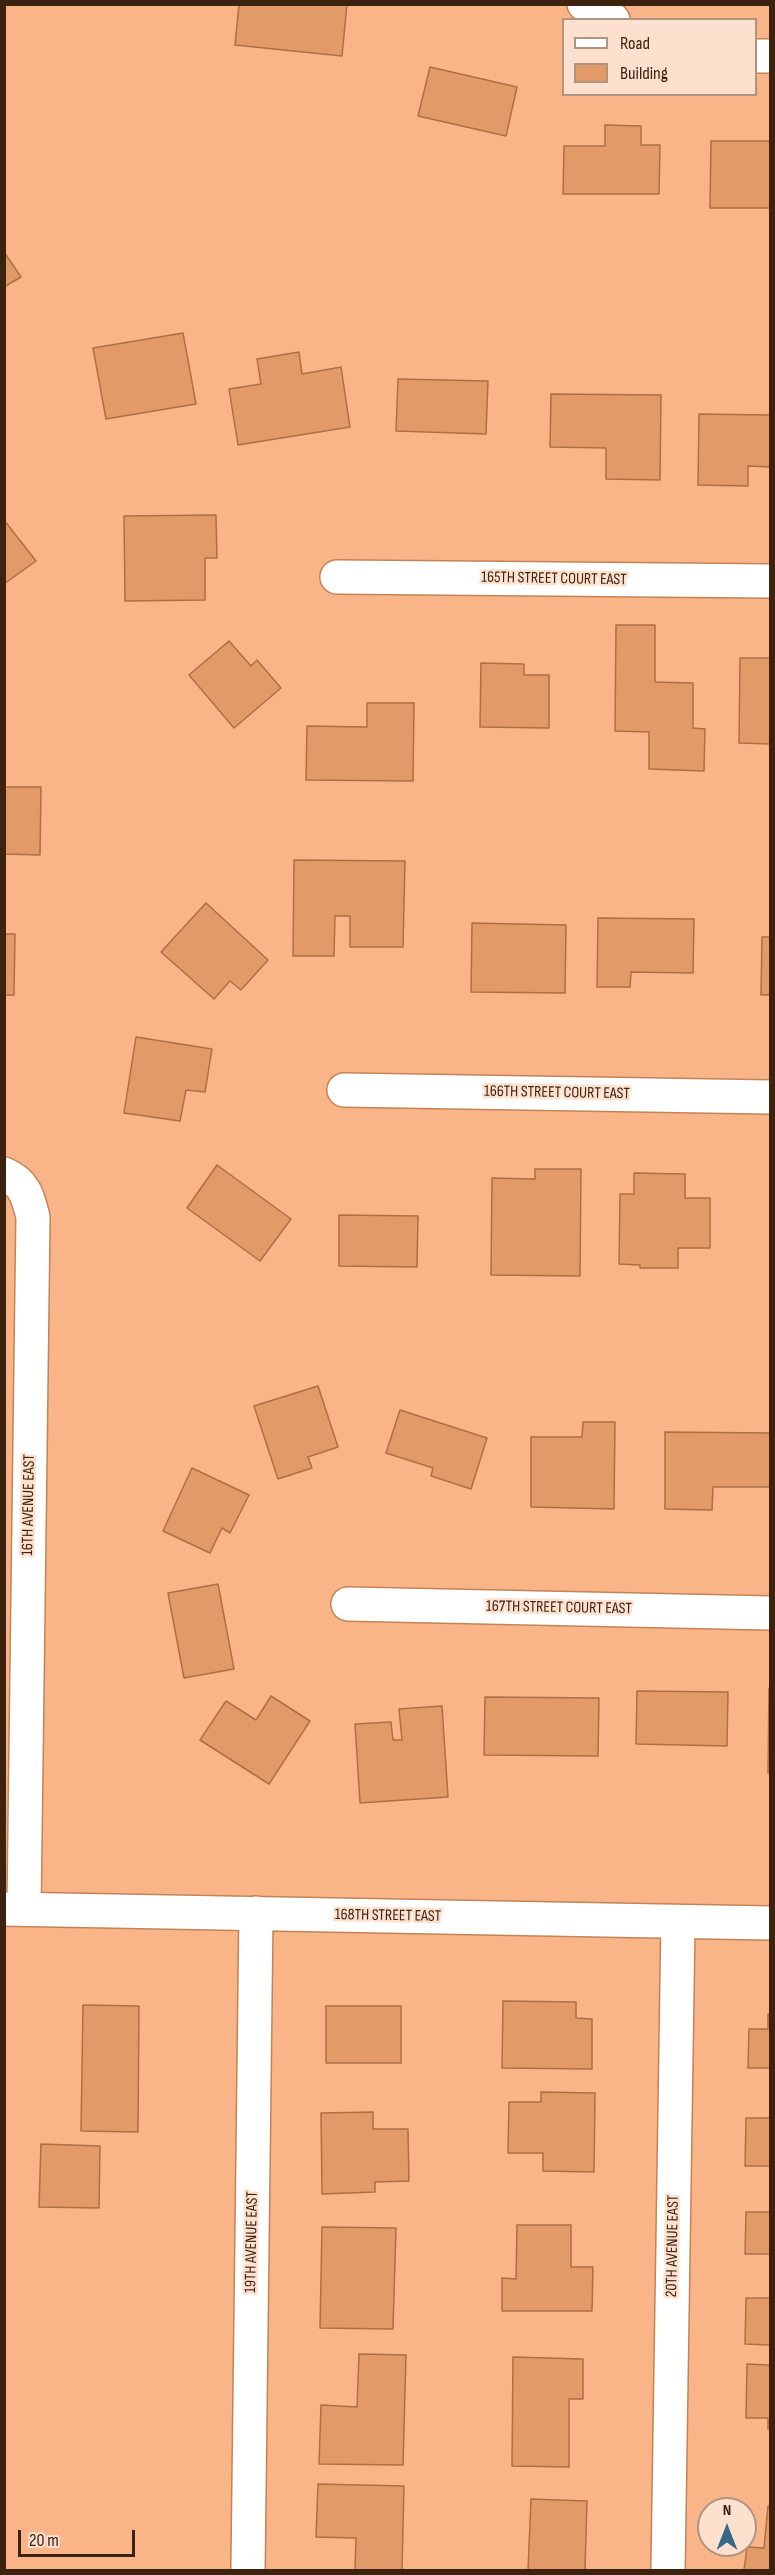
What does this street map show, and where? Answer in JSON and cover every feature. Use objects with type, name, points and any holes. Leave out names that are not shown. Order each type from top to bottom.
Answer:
[{"type":"street","points":[[584,4],[609,18]]},
{"type":"street","name":"165TH STREET COURT EAST","points":[[337,577],[771,581]]},
{"type":"street","name":"166TH STREET COURT EAST","points":[[344,1090],[771,1097]]},
{"type":"street","name":"16TH AVENUE EAST","points":[[4,1174],[16,1179],[26,1190],[33,1217],[25,1848],[14,1909]]},
{"type":"street","name":"167TH STREET COURT EAST","points":[[348,1604],[771,1613]]},
{"type":"street","name":"168TH STREET EAST","points":[[14,1909],[771,1923]]},
{"type":"street","name":"19TH AVENUE EAST","points":[[248,2571],[256,1912]]},
{"type":"street","name":"20TH AVENUE EAST","points":[[668,2571],[678,1922]]},
{"type":"building","points":[[239,4],[347,4],[342,56],[235,45]]},
{"type":"building","points":[[430,67],[517,87],[506,136],[418,116]]},
{"type":"building","points":[[605,125],[641,126],[641,145],[660,145],[659,194],[563,194],[564,146],[605,146]]},
{"type":"building","points":[[711,141],[770,141],[770,208],[710,208]]},
{"type":"building","points":[[4,252],[21,277],[4,287]]},
{"type":"building","points":[[183,333],[196,404],[106,419],[93,348]]},
{"type":"building","points":[[299,352],[302,374],[341,367],[350,427],[238,445],[229,389],[261,384],[257,359]]},
{"type":"building","points":[[398,379],[488,381],[486,434],[396,431]]},
{"type":"building","points":[[551,394],[661,395],[660,480],[606,479],[606,448],[550,447]]},
{"type":"building","points":[[699,414],[770,415],[770,467],[748,466],[748,486],[698,485]]},
{"type":"building","points":[[216,515],[217,558],[205,558],[205,600],[125,601],[124,516]]},
{"type":"building","points":[[4,520],[36,561],[4,584]]},
{"type":"building","points":[[616,625],[655,625],[655,682],[693,683],[693,728],[705,729],[704,771],[649,769],[649,732],[615,731]]},
{"type":"building","points":[[229,641],[251,666],[257,660],[281,688],[234,728],[189,675]]},
{"type":"building","points":[[740,658],[770,658],[770,744],[739,743]]},
{"type":"building","points":[[481,663],[524,664],[524,675],[549,675],[549,728],[480,727]]},
{"type":"building","points":[[367,703],[414,703],[413,781],[306,780],[307,726],[367,727]]},
{"type":"building","points":[[4,787],[41,787],[40,855],[4,854]]},
{"type":"building","points":[[294,860],[405,861],[403,947],[350,947],[350,916],[335,916],[334,956],[293,956]]},
{"type":"building","points":[[206,903],[268,960],[241,990],[230,981],[214,999],[161,952]]},
{"type":"building","points":[[598,918],[694,919],[693,973],[631,972],[630,987],[597,987]]},
{"type":"building","points":[[472,923],[566,925],[565,993],[471,992]]},
{"type":"building","points":[[4,934],[15,934],[14,995],[4,995]]},
{"type":"building","points":[[762,937],[770,937],[770,995],[761,995]]},
{"type":"building","points":[[136,1037],[212,1049],[205,1092],[186,1090],[180,1121],[124,1113]]},
{"type":"building","points":[[217,1165],[291,1219],[260,1261],[187,1208]]},
{"type":"building","points":[[535,1169],[581,1169],[580,1276],[491,1275],[492,1178],[535,1179]]},
{"type":"building","points":[[634,1173],[685,1174],[685,1198],[710,1198],[710,1248],[678,1248],[678,1268],[640,1268],[640,1265],[619,1264],[620,1194],[634,1194]]},
{"type":"building","points":[[339,1215],[418,1216],[417,1267],[339,1266]]},
{"type":"building","points":[[318,1386],[338,1447],[308,1457],[312,1468],[278,1479],[254,1406]]},
{"type":"building","points":[[400,1410],[487,1438],[471,1489],[431,1476],[433,1468],[386,1453]]},
{"type":"building","points":[[583,1422],[615,1422],[614,1509],[531,1507],[531,1437],[582,1437]]},
{"type":"building","points":[[665,1432],[770,1433],[770,1487],[713,1487],[712,1510],[665,1509]]},
{"type":"building","points":[[192,1468],[249,1495],[230,1533],[222,1528],[210,1553],[163,1531]]},
{"type":"building","points":[[218,1584],[234,1669],[184,1678],[168,1593]]},
{"type":"building","points":[[769,1688],[770,1773],[768,1773]]},
{"type":"building","points":[[637,1691],[728,1692],[727,1746],[636,1744]]},
{"type":"building","points":[[271,1696],[310,1721],[269,1784],[200,1740],[226,1701],[256,1720]]},
{"type":"building","points":[[485,1697],[599,1698],[598,1756],[484,1755]]},
{"type":"building","points":[[442,1706],[448,1797],[360,1803],[355,1724],[391,1722],[393,1740],[402,1740],[399,1709]]},
{"type":"building","points":[[503,2001],[576,2002],[576,2018],[592,2019],[592,2069],[502,2068]]},
{"type":"building","points":[[83,2005],[139,2006],[138,2132],[81,2131]]},
{"type":"building","points":[[326,2006],[401,2006],[401,2063],[326,2063]]},
{"type":"building","points":[[768,2014],[770,2014],[770,2068],[748,2068],[749,2029],[768,2029]]},
{"type":"building","points":[[541,2092],[595,2093],[594,2172],[543,2171],[543,2153],[508,2153],[509,2102],[541,2102]]},
{"type":"building","points":[[373,2112],[373,2129],[408,2129],[409,2181],[375,2182],[375,2192],[322,2194],[321,2113]]},
{"type":"building","points":[[746,2118],[770,2118],[770,2166],[745,2166]]},
{"type":"building","points":[[41,2144],[100,2146],[99,2208],[39,2207]]},
{"type":"building","points":[[746,2212],[770,2212],[770,2254],[745,2254]]},
{"type":"building","points":[[517,2225],[571,2225],[571,2267],[593,2267],[592,2311],[502,2311],[502,2278],[516,2279]]},
{"type":"building","points":[[322,2227],[396,2228],[393,2329],[320,2328]]},
{"type":"building","points":[[746,2298],[770,2298],[770,2345],[745,2344]]},
{"type":"building","points":[[359,2354],[406,2355],[403,2465],[319,2464],[321,2405],[357,2407]]},
{"type":"building","points":[[513,2357],[583,2359],[583,2399],[569,2399],[569,2467],[512,2466]]},
{"type":"building","points":[[747,2364],[770,2365],[770,2429],[768,2429],[768,2418],[746,2418]]},
{"type":"building","points":[[318,2484],[404,2486],[402,2570],[355,2570],[356,2538],[316,2537]]},
{"type":"building","points":[[531,2499],[587,2501],[585,2570],[528,2570]]},
{"type":"building","points":[[768,2506],[770,2506],[770,2570],[744,2570],[746,2557],[757,2557],[757,2548],[764,2548]]}]
